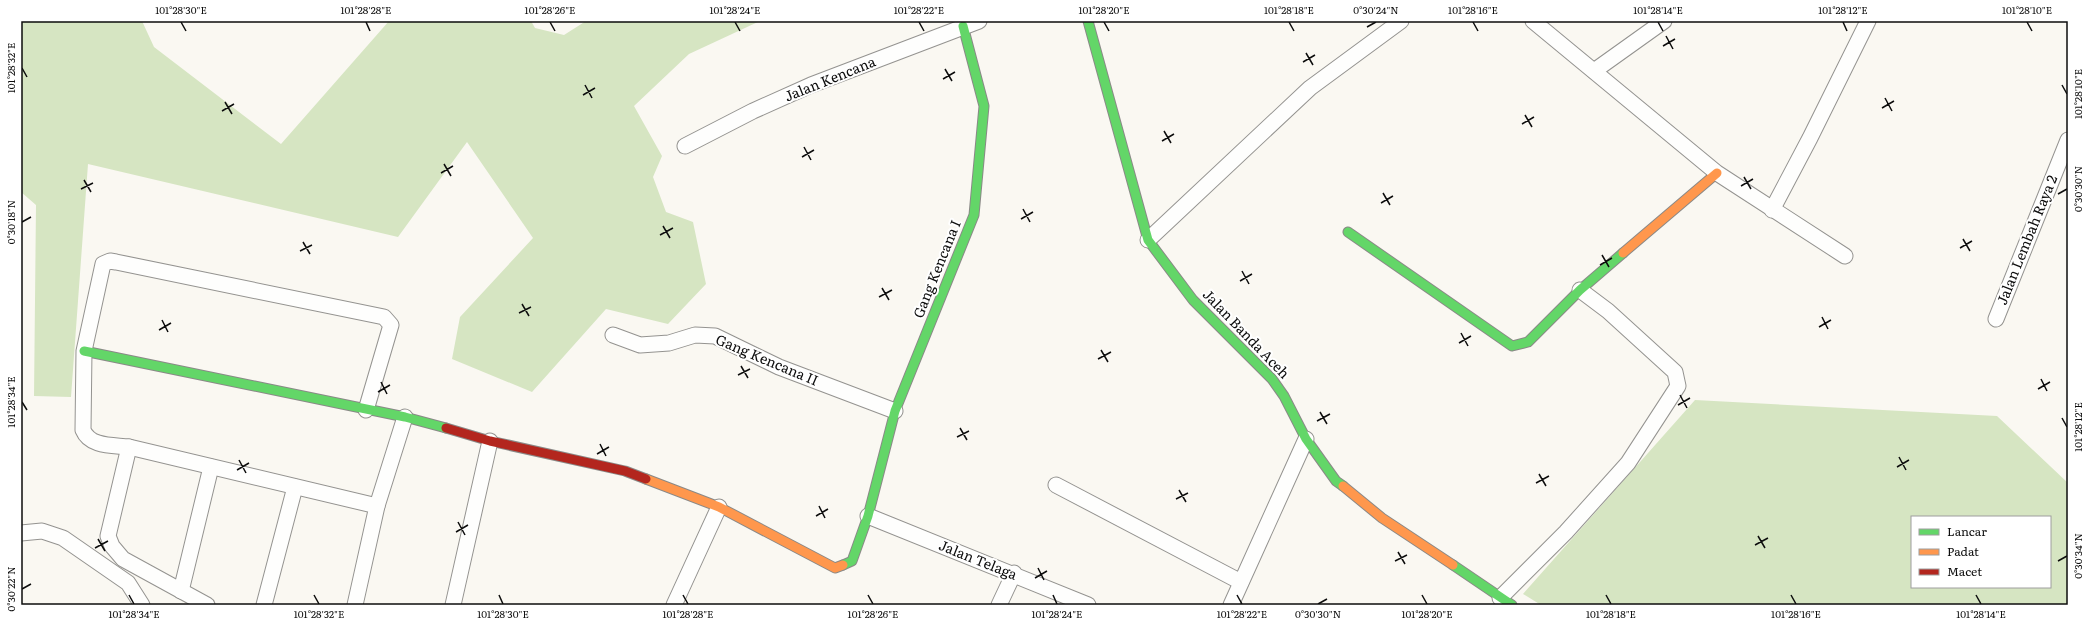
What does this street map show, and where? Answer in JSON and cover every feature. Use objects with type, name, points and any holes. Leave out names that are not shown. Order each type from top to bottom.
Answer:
[{"type":"street","name":"Jalan Kencana","points":[[685,146],[753,110],[804,88],[979,21]]},
{"type":"street","name":"Jalan Banda Aceh","points":[[1088,21],[1148,240],[1192,300],[1272,379],[1284,396],[1306,439],[1328,474],[1382,518],[1506,601]]},
{"type":"street","points":[[1148,240],[1310,88],[1401,21]]},
{"type":"street","points":[[1533,21],[1717,173],[1772,210],[1846,256]]},
{"type":"street","points":[[1594,71],[1664,21]]},
{"type":"street","points":[[1772,210],[1810,138],[1868,21]]},
{"type":"street","name":"Gang Kencana I","points":[[719,507],[835,568],[852,561],[868,516],[895,411],[974,215],[984,106],[963,26]]},
{"type":"street","name":"Jalan Lembah Raya 2","points":[[1996,318],[2067,146]]},
{"type":"street","points":[[1348,232],[1512,346],[1528,342],[1580,290],[1717,173]]},
{"type":"street","points":[[366,410],[392,325],[384,317],[124,263],[110,261],[103,264],[84,351],[83,430],[86,438],[93,442],[129,447],[377,506]]},
{"type":"street","points":[[1506,601],[1628,463],[1678,386],[1675,372],[1608,311],[1580,290]]},
{"type":"street","name":"Gang Kencana II","points":[[613,335],[640,345],[669,342],[695,335],[715,336],[779,367],[895,411]]},
{"type":"street","points":[[84,351],[405,417],[490,442],[626,471],[719,507],[674,605]]},
{"type":"street","points":[[355,605],[377,506],[405,417]]},
{"type":"street","points":[[1231,605],[1306,439]]},
{"type":"street","points":[[453,605],[490,442]]},
{"type":"street","points":[[129,447],[108,536],[112,546],[123,559],[207,605]]},
{"type":"street","points":[[182,591],[211,466]]},
{"type":"street","points":[[1056,485],[1241,582]]},
{"type":"street","points":[[264,605],[295,487]]},
{"type":"street","name":"Jalan Telaga","points":[[868,516],[1014,573],[1088,605]]},
{"type":"street","points":[[21,533],[42,531],[63,538],[128,583],[142,605]]},
{"type":"street","points":[[999,605],[1014,573]]},
{"type":"green space","points":[[21,21],[142,21],[154,47],[281,144],[389,21],[531,21],[535,28],[564,35],[586,21],[760,21],[689,54],[634,106],[662,156],[653,177],[666,212],[693,222],[706,284],[668,324],[606,309],[532,392],[452,359],[460,317],[533,238],[467,142],[398,237],[88,164],[71,397],[34,396],[36,205],[21,192]]},
{"type":"green space","points":[[1695,400],[1997,416],[2068,483],[2068,605],[1541,605],[1523,594]]},
{"type":"traffic: fast","points":[[1088,21],[1148,240],[1193,300],[1272,379],[1284,396],[1306,439],[1336,481],[1343,486]]},
{"type":"traffic: fast","points":[[843,565],[852,561],[868,516],[895,411],[974,215],[984,106],[963,26]]},
{"type":"traffic: fast","points":[[1348,232],[1512,346],[1528,342],[1580,290],[1623,253]]},
{"type":"traffic: fast","points":[[84,351],[405,417],[446,428]]},
{"type":"traffic: fast","points":[[1453,565],[1512,605]]},
{"type":"traffic: slow","points":[[1623,253],[1717,173]]},
{"type":"traffic: slow","points":[[646,479],[719,507],[835,568],[843,565]]},
{"type":"traffic: slow","points":[[1343,486],[1382,518],[1453,565]]},
{"type":"traffic: jam","points":[[446,428],[490,441],[625,471],[646,479]]}]
